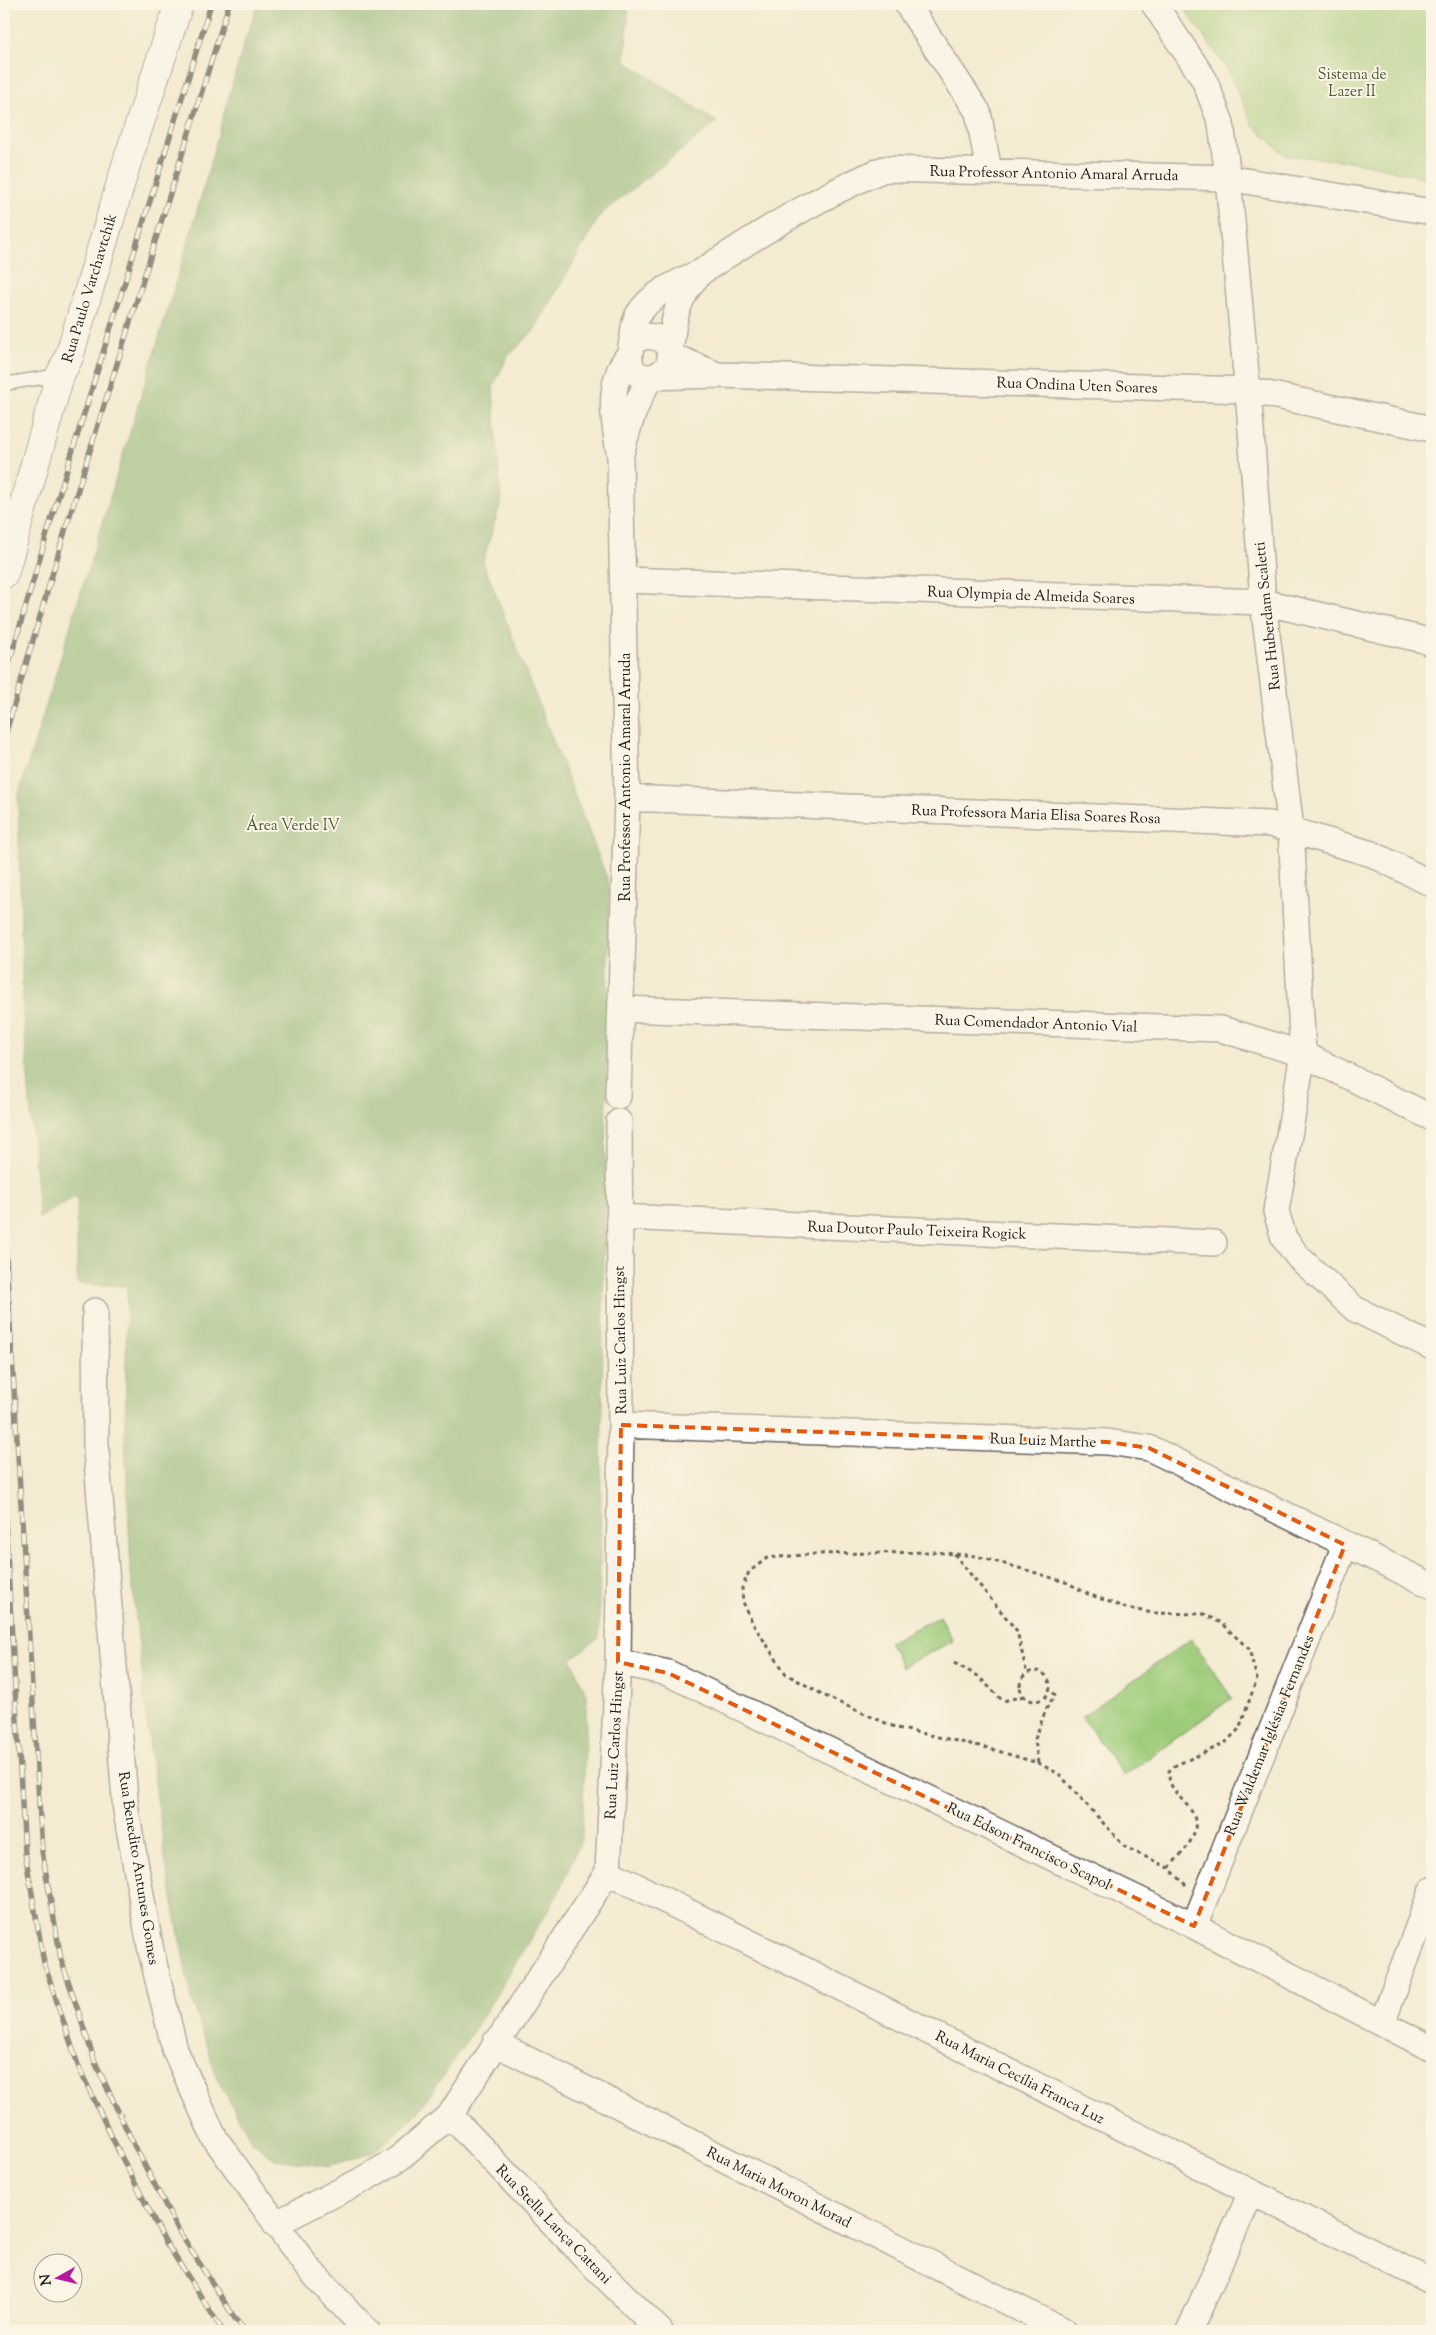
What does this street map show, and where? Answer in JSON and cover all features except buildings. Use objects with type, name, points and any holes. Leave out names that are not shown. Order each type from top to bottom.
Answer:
[{"type":"street","name":"Rua Paulo Varchavtchik","points":[[4,574],[60,375],[69,356],[127,162],[179,4]]},
{"type":"street","points":[[908,4],[978,112],[989,171]]},
{"type":"street","name":"Rua Huberdam Scaletti","points":[[1154,4],[1204,79],[1221,123],[1228,178],[1248,390],[1263,602],[1291,829],[1303,1054],[1276,1211],[1284,1238],[1298,1257],[1355,1309],[1432,1347]]},
{"type":"street","name":"Rua Professor Antonio Amaral Arruda","points":[[701,272],[812,204],[853,182],[884,169],[1228,178],[1432,212]]},
{"type":"street","points":[[701,272],[686,289],[677,308],[667,367],[662,372],[651,377],[644,376],[633,369],[630,349],[633,329],[638,315],[658,294],[676,283],[701,272]]},
{"type":"street","points":[[620,457],[615,429],[615,384],[618,371],[630,349],[645,335],[652,335],[665,342],[670,355],[717,375]]},
{"type":"street","name":"Rua Ondina Uten Soares","points":[[651,377],[717,375],[1248,390],[1432,429]]},
{"type":"street","points":[[620,457],[630,419],[651,377]]},
{"type":"street","name":"Rua Professor Antonio Amaral Arruda","points":[[618,1096],[627,798],[620,457]]},
{"type":"street","name":"Rua Olympia de Almeida Soares","points":[[624,580],[1263,602],[1424,640],[1432,644]]},
{"type":"street","name":"Rua Professora Maria Elisa Soares Rosa","points":[[627,798],[1270,824],[1372,854],[1432,884]]},
{"type":"street","name":"Rua Comendador Antonio Vial","points":[[621,1009],[1221,1029],[1303,1054],[1432,1118]]},
{"type":"street","name":"Rua Luiz Carlos Hingst","points":[[608,1872],[618,1662],[621,1426],[619,1122]]},
{"type":"street","name":"Rua Doutor Paulo Teixeira Rogick","points":[[619,1217],[1214,1243]]},
{"type":"street","name":"Rua Benedito Antunes Gomes","points":[[95,1311],[96,1450],[126,1811],[151,1951],[175,2050],[214,2137],[307,2267],[367,2331]]},
{"type":"street","name":"Rua Luiz Marthe","points":[[621,1426],[1087,1442],[1149,1448],[1180,1461],[1345,1545],[1432,1586]]},
{"type":"street","name":"Rua Waldemar Iglésias Fernandes","points":[[1194,1926],[1345,1545]]},
{"type":"street","name":"Rua Edson Francisco Scapol","points":[[618,1662],[668,1673],[1194,1926],[1432,2049]]},
{"type":"street","points":[[276,2224],[366,2178],[398,2159],[450,2115],[495,2043],[608,1872]]},
{"type":"street","name":"Rua Maria Cecília Franca Luz","points":[[608,1872],[1432,2282]]},
{"type":"street","points":[[1382,2023],[1432,1890]]},
{"type":"street","name":"Rua Maria Moron Morad","points":[[495,2043],[1064,2331]]},
{"type":"street","name":"Rua Stella Lança Cattani","points":[[450,2115],[587,2259],[660,2331]]},
{"type":"street","points":[[1189,2331],[1251,2193]]},
{"type":"lane","points":[[4,384],[60,375]]},
{"type":"path","points":[[1168,1868],[1191,1842],[1197,1827],[1196,1818],[1191,1810],[1170,1786],[1169,1771],[1174,1766],[1224,1744],[1240,1728],[1257,1680],[1249,1650],[1221,1623],[1204,1614],[1153,1613],[1113,1605],[1060,1580],[976,1556],[881,1552],[767,1558],[749,1572],[742,1588],[743,1602],[763,1641],[786,1674],[829,1698],[897,1728],[984,1747],[1038,1762],[1059,1774],[1125,1846],[1168,1868],[1203,1901]]},
{"type":"path","points":[[953,1554],[1017,1631],[1027,1674],[1020,1686],[1024,1696]]},
{"type":"path","points":[[954,1663],[978,1676],[1003,1701],[1024,1696],[1037,1701],[1046,1697],[1050,1688]]},
{"type":"path","points":[[1027,1674],[1041,1672],[1048,1679],[1050,1688],[1055,1696],[1046,1709],[1035,1739],[1038,1762]]},
{"type":"highlighted area","points":[[621,1425],[1107,1442],[1149,1448],[1345,1545],[1194,1926],[668,1673],[618,1662]]},
{"type":"green space","name":"Área Verde IV","points":[[258,4],[629,4],[625,61],[717,122],[601,214],[534,331],[508,356],[493,387],[501,502],[483,562],[609,883],[599,1638],[571,1659],[587,1696],[582,1838],[558,1894],[480,2021],[418,2113],[375,2152],[329,2167],[275,2159],[252,2142],[217,2079],[190,1993],[167,1871],[150,1748],[131,1573],[125,1436],[127,1286],[77,1284],[77,1196],[39,1218],[23,1014],[18,797],[188,243],[243,46]]},
{"type":"green space","name":"Sistema de Lazer II","points":[[1181,4],[1432,4],[1432,179],[1356,162],[1285,155],[1253,125],[1228,70]]},
{"type":"green space","points":[[940,1616],[953,1641],[902,1667],[889,1642]]},
{"type":"green space","points":[[1191,1639],[1232,1698],[1124,1776],[1082,1717]]},
{"type":"railway","points":[[4,680],[49,527],[211,4]]},
{"type":"railway","points":[[4,739],[65,531],[229,4]]},
{"type":"railway","points":[[4,1224],[42,1851],[61,1959],[95,2062],[134,2145],[180,2233],[236,2320],[246,2331]]},
{"type":"railway","points":[[4,1503],[25,1853],[44,1963],[79,2068],[119,2152],[165,2241],[223,2331]]}]
